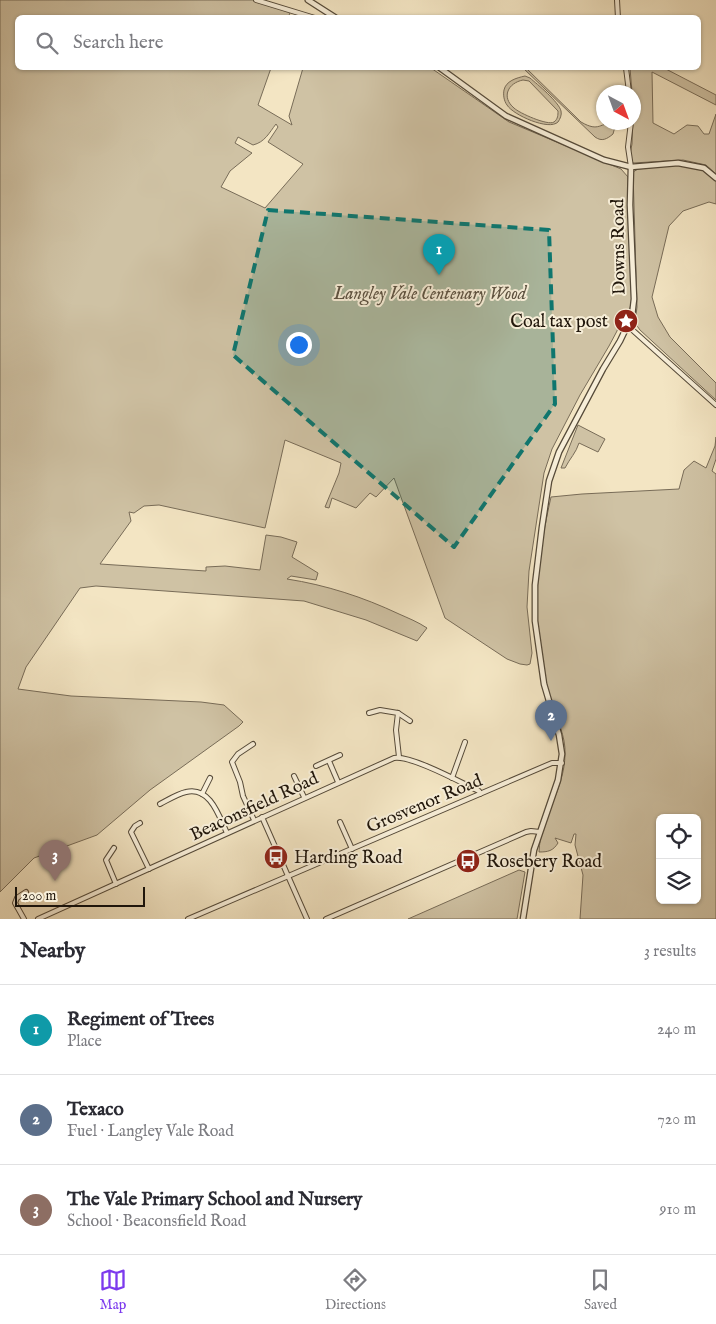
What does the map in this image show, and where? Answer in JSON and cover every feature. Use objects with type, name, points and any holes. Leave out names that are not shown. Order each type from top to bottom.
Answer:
[{"type":"street","points":[[256,0],[305,15]]},
{"type":"street","points":[[308,0],[331,15]]},
{"type":"street","points":[[617,0],[618,15]]},
{"type":"street","points":[[443,70],[506,116],[604,160],[631,167],[678,163],[704,168],[716,178]]},
{"type":"street","points":[[626,70],[628,85]]},
{"type":"street","points":[[630,130],[628,155],[631,167]]},
{"type":"street","name":"Downs Road","points":[[562,763],[559,735],[544,684],[535,621],[535,585],[550,476],[559,452],[632,316],[634,299],[630,205],[631,167]]},
{"type":"street","points":[[628,326],[716,405]]},
{"type":"street","points":[[369,713],[380,710],[398,713],[410,721]]},
{"type":"street","points":[[398,713],[396,730],[400,757],[452,778],[479,791],[480,794]]},
{"type":"street","points":[[452,778],[465,742]]},
{"type":"street","points":[[253,744],[238,754],[232,762],[243,796],[254,820]]},
{"type":"street","points":[[316,766],[340,755]]},
{"type":"street","name":"Beaconsfield Road","points":[[38,919],[387,760],[400,757]]},
{"type":"street","points":[[329,761],[338,782]]},
{"type":"street","name":"Grosvenor Road","points":[[188,919],[552,763],[562,763]]},
{"type":"street","points":[[522,919],[532,859],[562,763]]},
{"type":"street","points":[[294,776],[304,798]]},
{"type":"street","points":[[202,794],[210,778]]},
{"type":"street","points":[[160,804],[188,792],[202,794],[212,802],[227,833]]},
{"type":"street","points":[[262,817],[307,919]]},
{"type":"street","points":[[340,822],[352,849]]},
{"type":"street","points":[[140,823],[131,832],[149,869]]},
{"type":"street","points":[[326,919],[526,832],[540,832]]},
{"type":"street","points":[[106,860],[114,848]]},
{"type":"street","points":[[99,860],[106,860]]},
{"type":"street","points":[[106,860],[116,884]]},
{"type":"street","points":[[24,919],[15,903],[17,898],[26,892]]},
{"type":"highlighted area","points":[[268,210],[549,230],[555,404],[454,547],[233,355]]},
{"type":"green space","name":"Langley Vale Centenary Wood","points":[[0,0],[254,0],[291,10],[289,15],[15,15],[15,70],[270,70],[258,105],[292,125],[289,116],[302,70],[434,70],[509,122],[621,169],[628,177],[632,300],[628,316],[622,313],[617,331],[580,395],[552,449],[544,473],[529,571],[527,607],[532,653],[530,664],[520,664],[507,659],[445,618],[394,478],[376,497],[370,493],[356,508],[332,498],[329,508],[325,507],[339,473],[341,463],[285,440],[265,528],[159,505],[144,506],[134,513],[129,512],[131,521],[100,564],[206,571],[206,567],[225,566],[260,570],[266,535],[281,537],[297,542],[292,557],[318,573],[316,580],[291,576],[287,579],[330,588],[358,597],[427,628],[417,641],[366,620],[304,601],[96,586],[80,588],[26,667],[18,689],[71,696],[201,702],[224,705],[243,722],[150,790],[97,835],[34,858],[0,892]],"holes":[[[276,124],[278,127],[268,142],[303,164],[265,208],[221,187],[230,171],[252,153],[235,143],[238,137],[253,145],[257,144],[269,134]]]},
{"type":"green space","points":[[525,70],[528,70],[581,122],[596,127],[596,130],[614,130],[609,137],[600,139],[595,137]]},
{"type":"green space","points":[[630,70],[668,70],[716,95],[716,105],[652,72],[653,123],[674,134],[687,125],[698,126],[704,134],[709,134],[716,114],[716,174],[706,165],[683,160],[633,163],[630,154],[633,130],[641,130],[641,85],[631,85]]},
{"type":"green space","points":[[525,76],[547,93],[559,107],[561,117],[558,122],[547,125],[531,121],[516,113],[507,105],[504,96],[505,87],[512,80]],"holes":[[[523,80],[529,81],[558,111],[554,122],[551,123],[534,118],[517,110],[510,104],[507,95],[510,87]]]},
{"type":"green space","points":[[678,165],[703,170],[716,181],[716,204],[709,202],[683,211],[669,226],[652,297],[658,317],[670,337],[716,383],[716,400],[640,330],[635,323],[637,307],[633,172],[638,169]]},
{"type":"green space","points":[[578,425],[605,439],[598,452],[579,443],[565,468],[561,468]]},
{"type":"green space","points":[[716,437],[716,459],[712,471],[716,474],[716,919],[580,919],[583,875],[575,845],[576,834],[574,834],[571,843],[555,838],[558,843],[554,848],[539,852],[543,827],[561,779],[565,754],[563,735],[548,691],[538,626],[537,605],[540,562],[551,497],[679,489],[684,470],[694,461],[706,468],[715,446]]},
{"type":"green space","points":[[519,870],[525,872],[517,919],[408,919]]},
{"type":"place","name":"Regiment of Trees","points":[[439,275]]},
{"type":"place","name":"Coal tax post","points":[[626,321]]},
{"type":"place","name":"Texaco","points":[[551,741]]},
{"type":"place","name":"Harding Road","points":[[276,857]]},
{"type":"place","name":"Rosebery Road","points":[[468,861]]},
{"type":"place","name":"The Vale Primary School and Nursery","points":[[55,881]]}]
